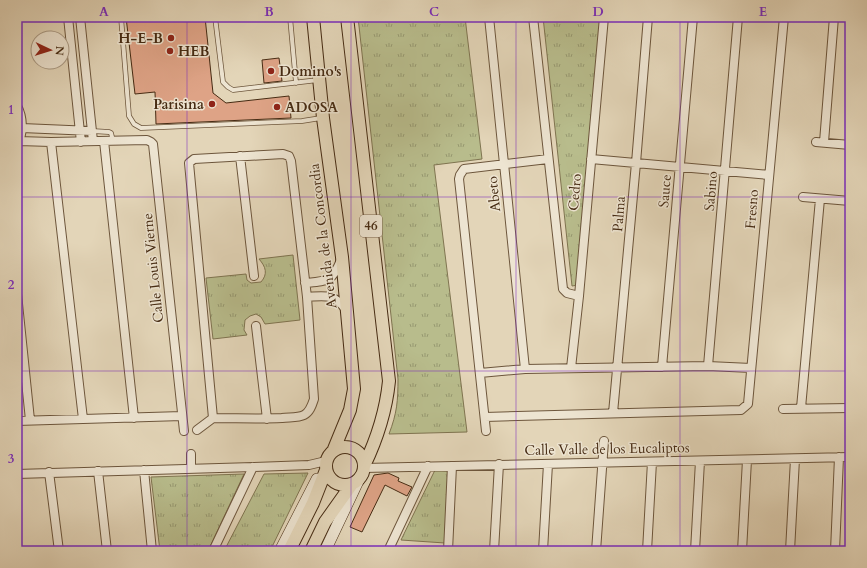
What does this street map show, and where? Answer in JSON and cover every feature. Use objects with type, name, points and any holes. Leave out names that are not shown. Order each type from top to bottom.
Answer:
[{"type":"main road","name":"Avenida de la Concordia","points":[[313,17],[319,79],[342,257],[354,390],[350,410],[334,449]]},
{"type":"main road","name":"46","points":[[311,551],[325,522],[360,474],[380,425],[386,405],[389,381],[347,17]]},
{"type":"main road","points":[[326,465],[328,477],[339,484],[346,485],[360,474],[361,456],[358,451],[346,446],[334,449]]},
{"type":"main road","name":"46","points":[[289,551],[313,503],[330,452],[334,449]]},
{"type":"street","points":[[68,17],[81,142]]},
{"type":"street","points":[[80,17],[93,141]]},
{"type":"street","name":"Abeto","points":[[489,17],[525,369]]},
{"type":"street","points":[[533,17],[563,289],[567,293],[579,296]]},
{"type":"street","name":"Cedro","points":[[571,368],[579,296],[604,17]]},
{"type":"street","name":"Palma","points":[[613,413],[648,17]]},
{"type":"street","name":"Sauce","points":[[662,367],[681,167],[693,17]]},
{"type":"street","name":"Sabino","points":[[708,366],[738,17]]},
{"type":"street","name":"Fresno","points":[[613,413],[741,410],[748,404],[784,17]]},
{"type":"street","points":[[834,17],[820,142],[850,145]]},
{"type":"street","points":[[17,80],[17,87]]},
{"type":"street","points":[[17,106],[22,128],[18,143]]},
{"type":"street","points":[[22,128],[92,131]]},
{"type":"street","name":"Calle Louis Vierne","points":[[18,143],[147,140],[153,144],[184,431]]},
{"type":"street","points":[[109,141],[134,418]]},
{"type":"street","points":[[51,142],[83,419]]},
{"type":"street","points":[[197,430],[213,418],[298,417],[310,410],[314,399],[305,283],[291,160],[289,156],[283,154],[194,159],[189,164],[213,418]]},
{"type":"street","points":[[240,156],[254,276]]},
{"type":"street","points":[[486,431],[459,179],[464,169],[548,159]]},
{"type":"street","points":[[591,159],[769,175]]},
{"type":"street","points":[[803,197],[850,201]]},
{"type":"street","points":[[801,408],[820,199]]},
{"type":"street","points":[[305,283],[328,280],[333,276],[342,257]]},
{"type":"street","points":[[306,297],[324,296],[335,298],[341,303],[347,312]]},
{"type":"street","points":[[17,298],[30,420]]},
{"type":"street","points":[[256,326],[267,418]]},
{"type":"street","points":[[480,373],[525,369],[617,367],[708,366],[751,368]]},
{"type":"street","points":[[783,410],[801,408],[850,408]]},
{"type":"street","points":[[485,417],[613,413]]},
{"type":"street","points":[[17,421],[182,416]]},
{"type":"street","points":[[596,551],[604,441]]},
{"type":"street","points":[[191,454],[191,469]]},
{"type":"street","points":[[835,551],[839,457]]},
{"type":"street","name":"Calle Valle de los Eucaliptos","points":[[360,474],[428,466],[850,457]]},
{"type":"street","points":[[790,551],[794,459]]},
{"type":"street","points":[[695,551],[700,460]]},
{"type":"street","points":[[742,551],[747,460]]},
{"type":"street","points":[[648,551],[652,462]]},
{"type":"street","points":[[494,551],[498,464]]},
{"type":"street","points":[[543,551],[548,464]]},
{"type":"street","points":[[17,474],[326,465],[280,551]]},
{"type":"street","points":[[388,551],[428,466]]},
{"type":"street","points":[[448,551],[452,466]]},
{"type":"street","points":[[213,551],[253,468]]},
{"type":"street","points":[[144,470],[152,551]]},
{"type":"street","points":[[98,471],[107,551]]},
{"type":"street","points":[[49,472],[59,551]]},
{"type":"street","points":[[325,551],[360,474]]},
{"type":"lane","points":[[121,17],[129,116],[134,124],[141,128],[302,121],[324,118]]},
{"type":"lane","points":[[215,17],[223,82],[232,90],[319,79]]},
{"type":"lane","points":[[296,83],[290,18],[313,17]]},
{"type":"lane","points":[[92,131],[111,133],[109,141]]},
{"type":"green space","points":[[358,17],[465,17],[482,159],[434,165],[467,432],[389,434],[394,420],[398,394],[398,379]]},
{"type":"green space","points":[[543,17],[601,17],[578,285],[572,286]]},
{"type":"green space","points":[[293,255],[300,320],[265,324],[261,317],[256,314],[245,320],[244,330],[247,335],[213,339],[206,278],[246,274],[247,280],[251,283],[261,282],[265,276],[265,270],[259,259]]},
{"type":"green space","points":[[435,470],[449,471],[445,543],[401,540]]},
{"type":"green space","points":[[308,473],[270,551],[224,551],[264,474]]},
{"type":"green space","points":[[244,474],[208,551],[160,551],[151,477]]},
{"type":"building","name":"HEB","points":[[126,17],[205,17],[213,93],[226,103],[289,96],[291,118],[156,124],[155,92],[135,94]]},
{"type":"building","name":"Domino's","points":[[279,58],[282,81],[264,83],[262,60]]},
{"type":"building","points":[[388,473],[399,478],[398,481],[412,487],[407,496],[385,485],[362,532],[350,527],[374,475]]},
{"type":"place","name":"H-E-B","points":[[171,38]]},
{"type":"place","name":"HEB","points":[[170,51]]},
{"type":"place","name":"Domino's","points":[[271,71]]},
{"type":"place","name":"Parisina","points":[[212,104]]},
{"type":"place","name":"ADOSA","points":[[277,107]]}]
